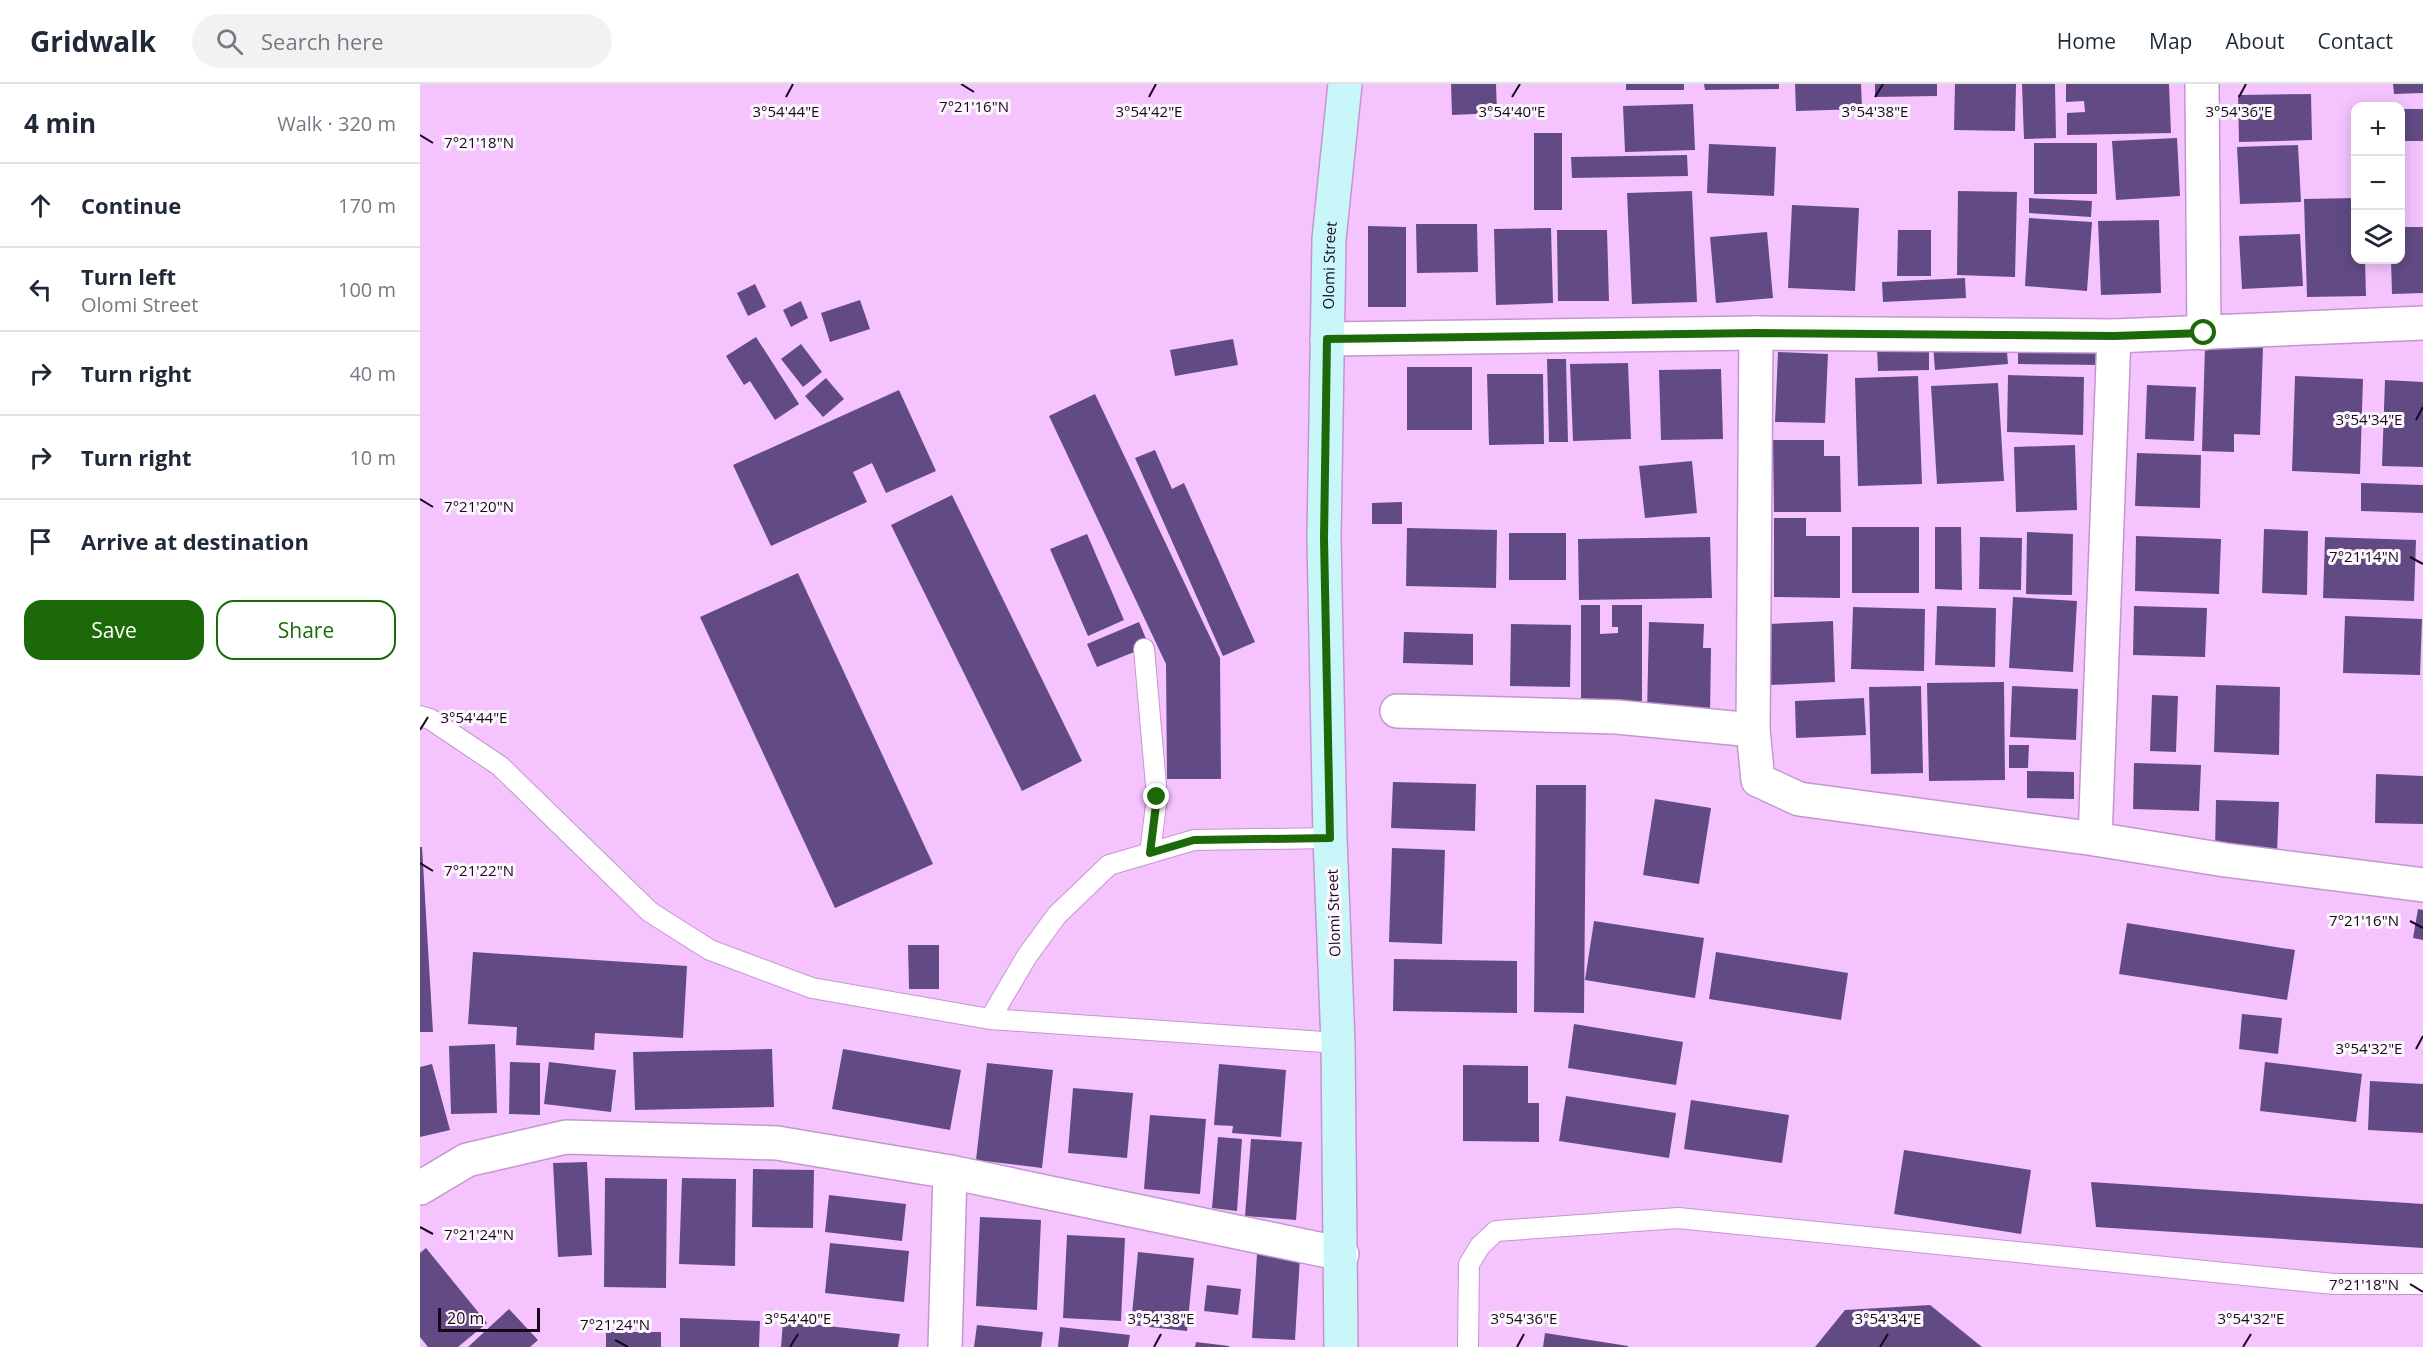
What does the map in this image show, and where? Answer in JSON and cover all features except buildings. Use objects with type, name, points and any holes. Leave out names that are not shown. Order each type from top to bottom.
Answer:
[{"type":"main road","name":"Olomi Street","points":[[1341,1347],[1342,1254],[1338,1043],[1330,838],[1324,538],[1329,239],[1345,84]]},
{"type":"street","points":[[2202,84],[2204,333]]},
{"type":"street","points":[[1327,339],[1756,333],[2114,336],[2423,323]]},
{"type":"street","points":[[1756,333],[1753,730],[1758,780],[1799,799],[2095,839],[2225,860],[2423,885]]},
{"type":"street","points":[[2095,839],[2114,336]]},
{"type":"street","points":[[1397,711],[1617,717],[1753,730]]},
{"type":"street","points":[[420,1188],[467,1160],[566,1137],[777,1143],[950,1172],[1342,1254]]},
{"type":"street","points":[[945,1347],[950,1172]]},
{"type":"lane","points":[[1144,649],[1157,797],[1150,853]]},
{"type":"lane","points":[[420,716],[430,718],[500,766],[650,912],[710,950],[812,988],[990,1019],[1338,1043]]},
{"type":"lane","points":[[990,1019],[1027,956],[1057,915],[1109,865],[1194,840],[1330,838]]},
{"type":"lane","points":[[1468,1347],[1469,1264],[1480,1246],[1496,1231],[1678,1218],[2334,1284],[2423,1284]]},
{"type":"route","points":[[1157,797],[1150,853],[1194,840],[1330,838],[1324,538],[1327,339],[1756,333],[2114,336],[2204,333]]}]
